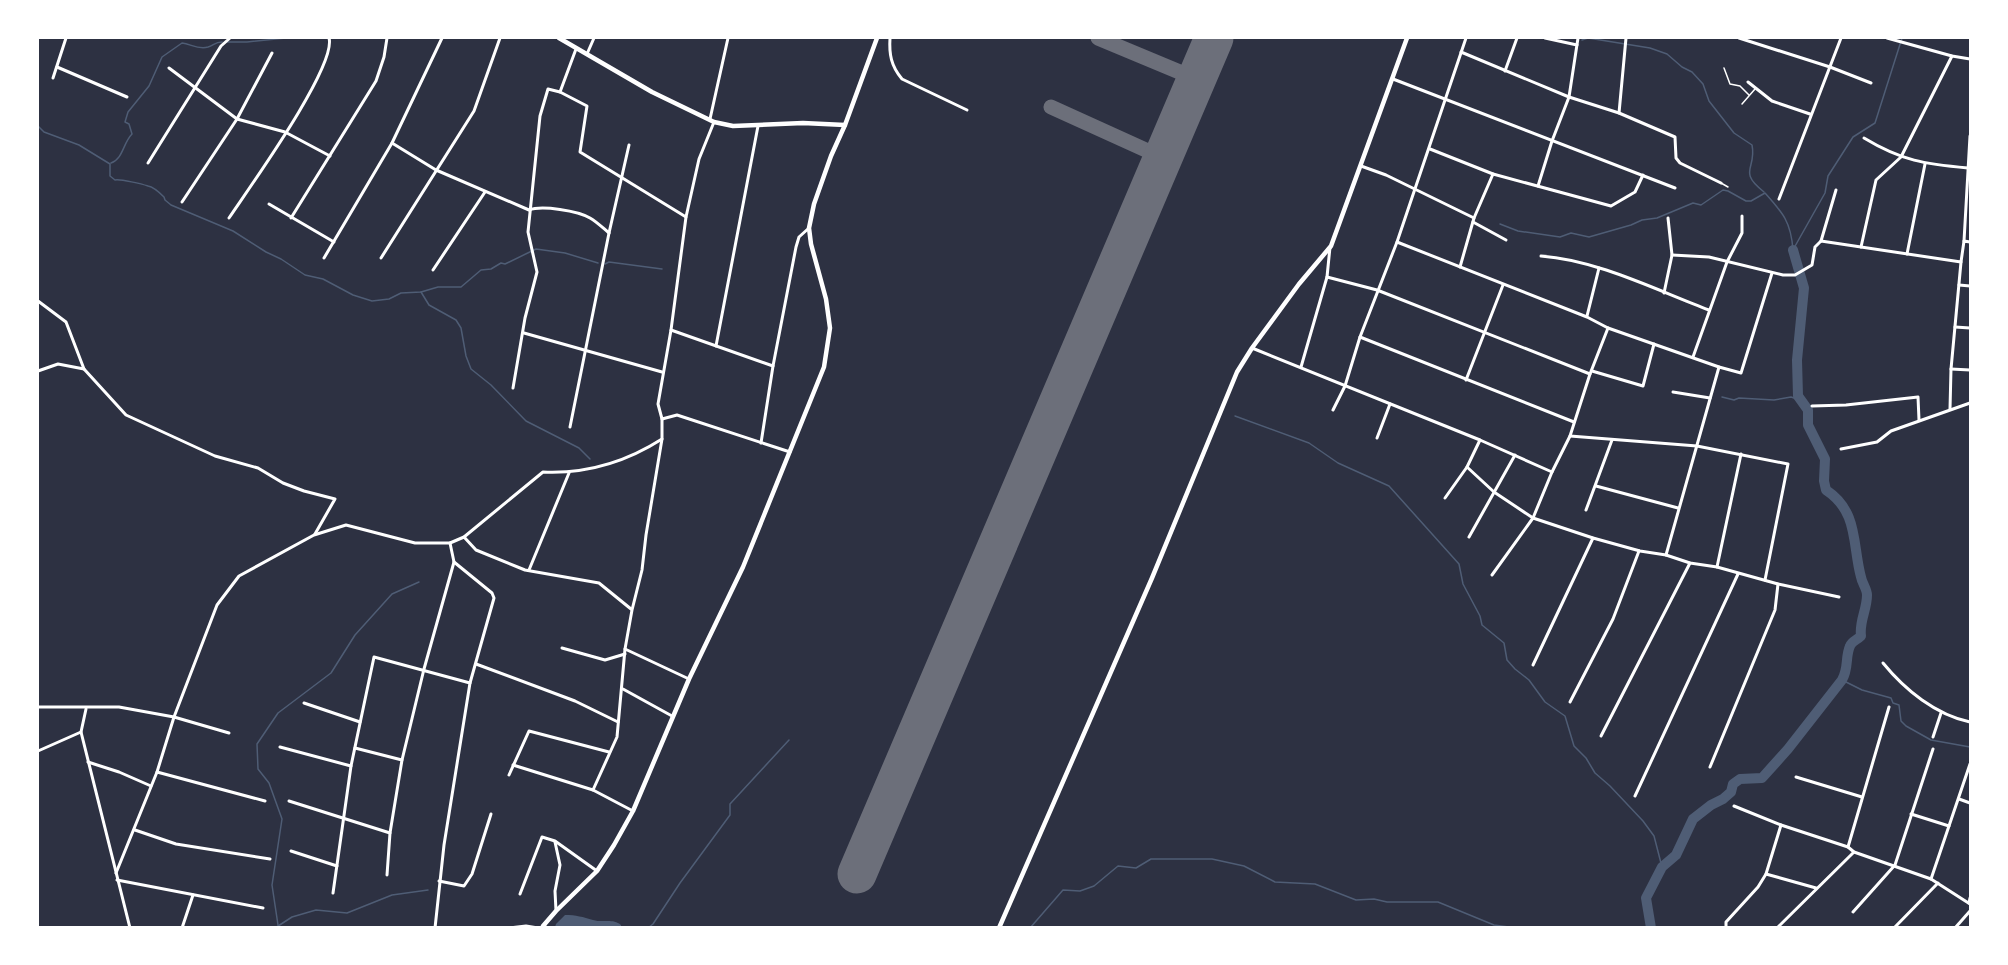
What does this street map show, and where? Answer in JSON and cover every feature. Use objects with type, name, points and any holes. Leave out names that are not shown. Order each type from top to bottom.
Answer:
[{"type":"street","points":[[53,78],[66,38]]},
{"type":"street","points":[[148,164],[221,46],[230,38]]},
{"type":"street","points":[[230,218],[317,80],[331,45],[329,38]]},
{"type":"street","points":[[291,218],[376,81],[384,57],[387,38]]},
{"type":"street","points":[[324,258],[392,143],[442,38]]},
{"type":"street","points":[[381,258],[474,111],[500,38]]},
{"type":"street","points":[[559,38],[652,92],[712,120],[733,126],[802,123],[845,125]]},
{"type":"street","points":[[587,54],[594,38]]},
{"type":"street","points":[[593,790],[616,737],[625,654],[632,610],[642,570],[662,439],[662,419],[658,404],[671,330],[686,216],[699,159],[712,120],[728,38]]},
{"type":"street","points":[[890,38],[890,56],[895,70],[902,79],[967,110]]},
{"type":"street","points":[[1301,367],[1327,277],[1331,246],[1407,38]]},
{"type":"street","points":[[1333,410],[1345,386],[1360,337],[1397,242],[1466,38]]},
{"type":"street","points":[[1505,71],[1517,38]]},
{"type":"street","points":[[1545,38],[1577,45]]},
{"type":"street","points":[[1538,186],[1569,97],[1578,38]]},
{"type":"street","points":[[1619,113],[1626,38]]},
{"type":"street","points":[[1739,38],[1830,67],[1871,83]]},
{"type":"street","points":[[1779,199],[1841,38]]},
{"type":"street","points":[[1887,38],[1952,56],[1971,58]]},
{"type":"street","points":[[546,927],[543,926],[556,911],[597,871],[633,811],[689,680],[743,567],[824,367],[830,328],[826,299],[809,228],[827,165],[845,125],[876,40]]},
{"type":"street","points":[[560,92],[576,49]]},
{"type":"street","points":[[1461,52],[1569,97],[1619,113],[1675,137],[1676,158],[1680,164],[1721,183]]},
{"type":"street","points":[[182,202],[237,119],[272,53]]},
{"type":"street","points":[[1861,247],[1876,180],[1901,157],[1952,56]]},
{"type":"street","points":[[57,67],[127,97]]},
{"type":"street","points":[[169,68],[237,119],[285,132],[330,156]]},
{"type":"street","points":[[1393,79],[1675,188]]},
{"type":"street","points":[[1748,82],[1772,101],[1810,114]]},
{"type":"street","points":[[513,388],[525,318],[537,272],[528,232],[529,210],[540,116],[548,88],[587,106],[580,152],[686,216]]},
{"type":"street","points":[[717,345],[758,126]]},
{"type":"street","points":[[1950,409],[1951,369],[1969,202],[1968,168],[1971,136]]},
{"type":"street","points":[[1864,138],[1901,157],[1925,164],[1968,168]]},
{"type":"street","points":[[392,143],[436,170],[485,192],[529,210],[536,207],[576,212],[590,217],[609,233]]},
{"type":"street","points":[[570,427],[629,145]]},
{"type":"street","points":[[1430,149],[1493,174],[1611,206],[1635,192],[1643,175]]},
{"type":"street","points":[[1908,254],[1925,164]]},
{"type":"street","points":[[1361,166],[1414,189],[1506,240]]},
{"type":"street","points":[[1460,267],[1473,220],[1493,174]]},
{"type":"street","points":[[1672,255],[1709,257],[1773,273],[1795,275],[1812,265],[1815,247],[1821,241],[1836,190]]},
{"type":"street","points":[[433,270],[485,192]]},
{"type":"street","points":[[269,204],[334,242]]},
{"type":"street","points":[[1693,357],[1727,262],[1742,233],[1742,216]]},
{"type":"street","points":[[1664,293],[1672,255],[1668,218]]},
{"type":"street","points":[[761,443],[796,247],[799,237],[809,228]]},
{"type":"street","points":[[1821,241],[1961,262]]},
{"type":"street","points":[[1964,241],[1971,242]]},
{"type":"street","points":[[1397,242],[1587,317],[1608,328],[1741,373],[1773,273]]},
{"type":"street","points":[[999,927],[1152,578],[1238,372],[1252,348],[1299,284],[1331,246]]},
{"type":"street","points":[[1541,256],[1558,257],[1599,268],[1709,310]]},
{"type":"street","points":[[1587,317],[1599,268]]},
{"type":"street","points":[[1327,277],[1377,290],[1591,373],[1643,386],[1654,344]]},
{"type":"street","points":[[1466,380],[1503,285]]},
{"type":"street","points":[[1959,285],[1971,286]]},
{"type":"street","points":[[38,301],[66,322],[84,369],[126,415],[215,456],[258,468],[283,483],[335,499],[314,535]]},
{"type":"street","points":[[1955,327],[1971,328]]},
{"type":"street","points":[[1492,575],[1533,518],[1570,436],[1608,328]]},
{"type":"street","points":[[671,330],[773,366]]},
{"type":"street","points":[[524,333],[662,372]]},
{"type":"street","points":[[1360,337],[1574,422]]},
{"type":"street","points":[[1252,348],[1515,454],[1552,472]]},
{"type":"street","points":[[38,371],[58,364],[84,369]]},
{"type":"street","points":[[1666,555],[1719,367]]},
{"type":"street","points":[[1951,369],[1971,370]]},
{"type":"street","points":[[1673,392],[1710,398]]},
{"type":"street","points":[[1812,406],[1846,405],[1917,397],[1918,420]]},
{"type":"street","points":[[1841,449],[1877,441],[1891,431],[1918,420],[1971,403]]},
{"type":"street","points":[[1377,438],[1390,404]]},
{"type":"street","points":[[662,419],[677,415],[790,452]]},
{"type":"street","points":[[1570,436],[1697,446],[1788,464],[1765,580]]},
{"type":"street","points":[[116,873],[157,772],[174,717],[217,605],[239,576],[314,535],[346,525],[415,543],[450,543],[464,537],[543,472],[569,473],[599,468],[648,448],[662,439]]},
{"type":"street","points":[[1445,498],[1467,468],[1480,440]]},
{"type":"street","points":[[1586,510],[1612,440]]},
{"type":"street","points":[[1469,537],[1515,454]]},
{"type":"street","points":[[1718,567],[1741,454]]},
{"type":"street","points":[[1467,468],[1494,492],[1533,518],[1640,551],[1718,567],[1778,584],[1839,597]]},
{"type":"street","points":[[529,570],[569,473]]},
{"type":"street","points":[[1596,486],[1678,508]]},
{"type":"street","points":[[464,537],[476,549],[501,561],[529,570],[599,584],[632,610]]},
{"type":"street","points":[[1533,665],[1593,538]]},
{"type":"street","points":[[387,875],[390,833],[402,760],[424,669],[454,562],[450,543]]},
{"type":"street","points":[[1570,702],[1613,620],[1640,551]]},
{"type":"street","points":[[435,927],[470,683],[494,598],[492,593],[454,562]]},
{"type":"street","points":[[1601,736],[1690,563]]},
{"type":"street","points":[[1635,796],[1738,574]]},
{"type":"street","points":[[1710,767],[1775,610],[1778,584]]},
{"type":"street","points":[[561,648],[605,660],[625,654]]},
{"type":"street","points":[[626,649],[689,680]]},
{"type":"street","points":[[333,893],[351,766],[374,657],[470,683]]},
{"type":"street","points":[[1884,663],[1895,677],[1930,706],[1952,718],[1971,722]]},
{"type":"street","points":[[476,664],[575,701],[618,722]]},
{"type":"street","points":[[622,689],[674,717]]},
{"type":"street","points":[[304,704],[360,722]]},
{"type":"street","points":[[38,707],[119,708],[174,717],[229,733]]},
{"type":"street","points":[[1848,847],[1889,707]]},
{"type":"street","points":[[86,708],[81,732],[130,927]]},
{"type":"street","points":[[1933,737],[1942,712]]},
{"type":"street","points":[[509,776],[528,731],[609,752]]},
{"type":"street","points":[[38,751],[81,732]]},
{"type":"street","points":[[280,747],[351,766]]},
{"type":"street","points":[[355,748],[402,760]]},
{"type":"street","points":[[1853,912],[1895,865],[1933,749]]},
{"type":"street","points":[[88,762],[151,786]]},
{"type":"street","points":[[1931,879],[1971,764]]},
{"type":"street","points":[[513,765],[593,790],[633,811]]},
{"type":"street","points":[[157,772],[265,801]]},
{"type":"street","points":[[1796,777],[1862,797]]},
{"type":"street","points":[[1959,799],[1971,803]]},
{"type":"street","points":[[289,801],[390,833]]},
{"type":"street","points":[[1734,806],[1931,879],[1970,904],[1971,898]]},
{"type":"street","points":[[440,881],[464,885],[472,873],[491,814]]},
{"type":"street","points":[[1911,814],[1949,826]]},
{"type":"street","points":[[1726,927],[1726,922],[1758,887],[1766,874],[1781,825]]},
{"type":"street","points":[[135,830],[176,844],[270,860]]},
{"type":"street","points":[[520,894],[542,837],[555,842],[597,871]]},
{"type":"street","points":[[555,842],[560,865],[555,891],[556,911]]},
{"type":"street","points":[[291,851],[337,866]]},
{"type":"street","points":[[1779,927],[1854,852]]},
{"type":"street","points":[[1766,874],[1817,889]]},
{"type":"street","points":[[117,880],[263,909]]},
{"type":"street","points":[[1894,927],[1938,883]]},
{"type":"street","points":[[182,927],[193,895]]},
{"type":"street","points":[[1955,927],[1971,911]]},
{"type":"street","points":[[509,927],[538,927]]},
{"type":"lane","points":[[1724,68],[1730,84],[1740,86],[1749,96]]},
{"type":"lane","points":[[1742,104],[1756,88]]},
{"type":"lane","points":[[1721,183],[1728,187]]},
{"type":"water","points":[[565,915],[615,922],[621,927],[555,927]]},
{"type":"waterway","points":[[227,42],[286,38]]},
{"type":"waterway","points":[[1582,40],[1588,38],[1650,48],[1667,54],[1692,72],[1703,84],[1709,101],[1734,133],[1752,145],[1751,179],[1764,192]]},
{"type":"waterway","points":[[1794,248],[1825,193],[1828,176],[1853,137],[1875,123],[1902,38]]},
{"type":"waterway","points":[[111,163],[121,154],[132,134],[129,124],[125,122],[128,112],[149,86],[162,57],[182,43],[204,48],[222,42]]},
{"type":"waterway","points":[[38,126],[44,132],[79,145],[110,164],[110,176],[115,180],[152,188],[171,205],[233,231],[305,275],[323,279],[353,295],[372,301],[389,299],[401,293],[421,292],[438,287],[461,287],[481,270],[491,269],[501,263],[505,264],[536,249],[565,253],[598,263]]},
{"type":"waterway","points":[[1500,224],[1518,231],[1560,237],[1571,233],[1589,237],[1642,220],[1657,218],[1693,203],[1701,205],[1723,190],[1746,201],[1751,201],[1765,193],[1785,218],[1793,250]]},
{"type":"waterway","points":[[1651,928],[1646,898],[1662,867],[1676,855],[1693,819],[1723,799],[1731,792],[1733,784],[1740,779],[1762,778],[1788,749],[1842,680],[1846,671],[1850,646],[1861,636],[1867,595],[1858,565],[1853,529],[1844,508],[1826,490],[1825,459],[1808,425],[1808,410],[1798,396],[1797,360],[1804,288],[1793,250]]},
{"type":"waterway","points":[[605,264],[609,262],[662,269]]},
{"type":"waterway","points":[[421,292],[429,305],[456,320],[461,328],[471,369],[491,385],[526,421],[579,448],[590,459]]},
{"type":"waterway","points":[[1722,397],[1734,400],[1739,398],[1774,400],[1791,397],[1800,400]]},
{"type":"waterway","points":[[1235,416],[1309,443],[1338,463],[1389,486],[1459,564],[1463,584],[1480,616],[1482,625],[1504,643],[1507,660],[1529,680],[1545,702],[1565,716],[1574,746],[1586,758],[1595,773],[1643,821],[1654,836],[1662,867]]},
{"type":"waterway","points":[[278,925],[272,885],[282,819],[269,783],[258,769],[257,744],[278,713],[331,673],[355,635],[392,594],[419,582]]},
{"type":"waterway","points":[[1842,680],[1862,690],[1891,698],[1893,703],[1899,705],[1901,721],[1931,740],[1970,747]]},
{"type":"waterway","points":[[648,928],[730,815],[730,804],[789,740]]},
{"type":"waterway","points":[[1030,928],[1063,890],[1080,891],[1094,886],[1118,866],[1136,868],[1151,859],[1212,859],[1244,866],[1275,882],[1315,884],[1356,900],[1438,902],[1494,925],[1516,928]]},
{"type":"waterway","points":[[275,928],[292,917],[316,910],[347,913],[392,895],[428,890]]},
{"type":"taxiway","points":[[1098,38],[1182,73],[1192,73],[1201,69]]},
{"type":"taxiway","points":[[1051,107],[1148,151],[1157,159],[1159,167]]},
{"type":"taxiway","points":[[1148,151],[1168,146]]},
{"type":"runway","points":[[857,874],[1214,38]]}]
